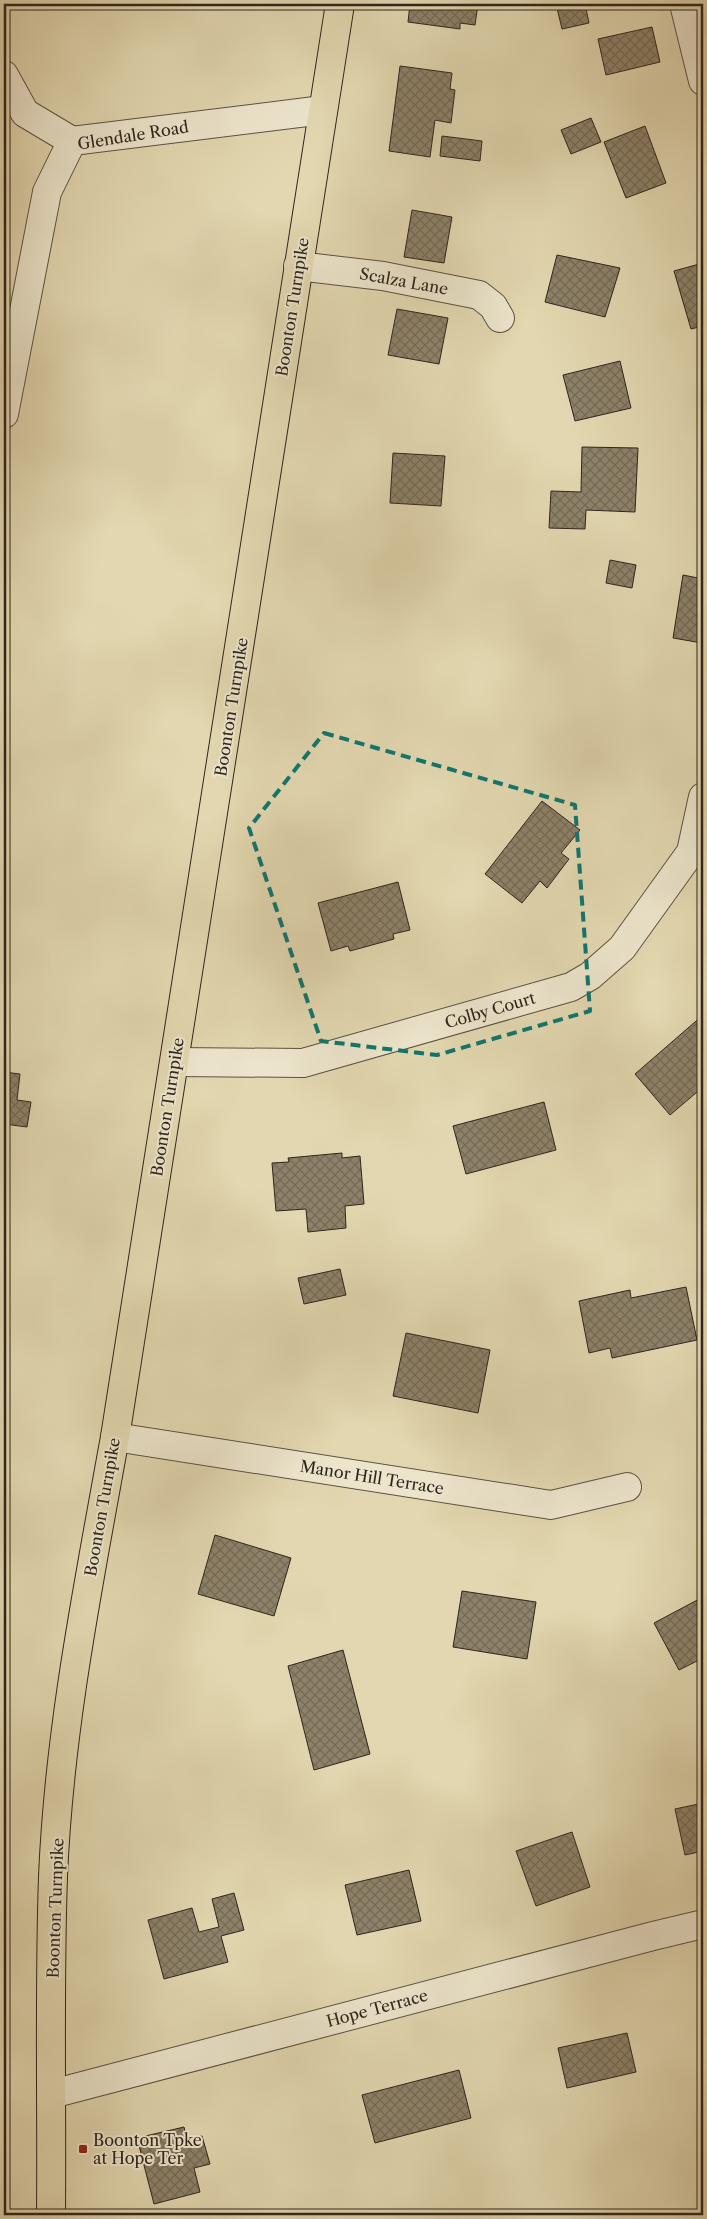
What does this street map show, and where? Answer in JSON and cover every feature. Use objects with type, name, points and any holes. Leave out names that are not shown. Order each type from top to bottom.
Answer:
[{"type":"main road","name":"Boonton Turnpike","points":[[51,2215],[53,1877],[60,1790],[79,1639],[115,1437],[175,1062],[340,4]]},
{"type":"street","points":[[684,4],[703,82]]},
{"type":"street","points":[[4,75],[25,114],[72,141]]},
{"type":"street","name":"Glendale Road","points":[[4,414],[47,192],[72,141],[323,110]]},
{"type":"street","name":"Scalza Lane","points":[[298,266],[383,276],[479,295],[493,306],[500,318]]},
{"type":"street","name":"Colby Court","points":[[175,1062],[303,1063],[570,986],[590,976],[622,948],[691,852],[703,797]]},
{"type":"street","name":"Manor Hill Terrace","points":[[115,1437],[551,1505],[627,1487]]},
{"type":"street","name":"Hope Terrace","points":[[52,2094],[703,1924]]},
{"type":"highlighted area","points":[[324,733],[575,805],[590,1011],[437,1055],[321,1041],[249,828]]},
{"type":"building","points":[[410,4],[478,4],[475,25],[460,23],[460,29],[408,22]]},
{"type":"building","points":[[585,4],[589,23],[562,29],[557,8]]},
{"type":"building","points":[[652,27],[660,62],[606,75],[598,39]]},
{"type":"building","points":[[400,66],[452,73],[450,89],[455,90],[451,123],[435,120],[430,157],[389,151]]},
{"type":"building","points":[[591,118],[601,142],[571,154],[561,130]]},
{"type":"building","points":[[645,126],[666,183],[626,198],[604,142]]},
{"type":"building","points":[[442,136],[482,141],[480,161],[440,156]]},
{"type":"building","points":[[412,210],[452,217],[444,263],[404,257]]},
{"type":"building","points":[[557,255],[620,268],[605,317],[545,302]]},
{"type":"building","points":[[703,263],[703,326],[691,329],[674,271]]},
{"type":"building","points":[[397,309],[448,318],[439,364],[388,355]]},
{"type":"building","points":[[620,361],[631,408],[575,421],[563,375]]},
{"type":"building","points":[[582,447],[638,448],[635,512],[586,510],[585,529],[549,528],[551,491],[581,492]]},
{"type":"building","points":[[393,453],[445,456],[441,506],[390,503]]},
{"type":"building","points":[[610,560],[636,565],[632,588],[606,583]]},
{"type":"building","points":[[683,575],[703,579],[703,654],[701,654],[702,643],[673,638]]},
{"type":"building","points":[[542,801],[580,830],[561,853],[569,859],[547,888],[540,881],[522,903],[485,874]]},
{"type":"building","points":[[398,882],[410,930],[393,934],[394,939],[350,951],[348,946],[331,951],[318,903]]},
{"type":"building","points":[[703,1015],[703,1087],[670,1115],[635,1074]]},
{"type":"building","points":[[4,1072],[20,1074],[17,1100],[31,1102],[27,1127],[4,1124]]},
{"type":"building","points":[[544,1102],[556,1150],[466,1174],[453,1126]]},
{"type":"building","points":[[342,1153],[342,1158],[360,1156],[364,1204],[345,1206],[346,1228],[308,1232],[306,1209],[276,1211],[272,1163],[289,1162],[288,1158]]},
{"type":"building","points":[[340,1269],[346,1295],[304,1304],[298,1278]]},
{"type":"building","points":[[686,1287],[697,1340],[612,1358],[610,1348],[589,1353],[579,1301],[630,1290],[631,1298]]},
{"type":"building","points":[[406,1333],[490,1350],[478,1413],[393,1396]]},
{"type":"building","points":[[215,1535],[291,1558],[274,1616],[198,1594]]},
{"type":"building","points":[[462,1591],[536,1602],[527,1659],[453,1647]]},
{"type":"building","points":[[703,1597],[703,1658],[679,1670],[654,1623]]},
{"type":"building","points":[[343,1650],[370,1754],[314,1770],[288,1666]]},
{"type":"building","points":[[703,1803],[703,1851],[685,1855],[675,1809]]},
{"type":"building","points":[[572,1832],[590,1887],[536,1906],[516,1851]]},
{"type":"building","points":[[409,1870],[421,1921],[357,1935],[345,1885]]},
{"type":"building","points":[[234,1893],[244,1930],[221,1936],[228,1962],[164,1979],[148,1920],[192,1908],[199,1932],[219,1927],[212,1899]]},
{"type":"building","points":[[627,2033],[636,2072],[567,2088],[558,2048]]},
{"type":"building","points":[[459,2070],[471,2118],[375,2143],[362,2095]]},
{"type":"building","points":[[184,2127],[187,2139],[202,2136],[210,2164],[194,2168],[200,2192],[154,2204],[137,2138]]},
{"type":"place","name":"Boonton Tpke at Hope Ter","points":[[83,2149]]}]
